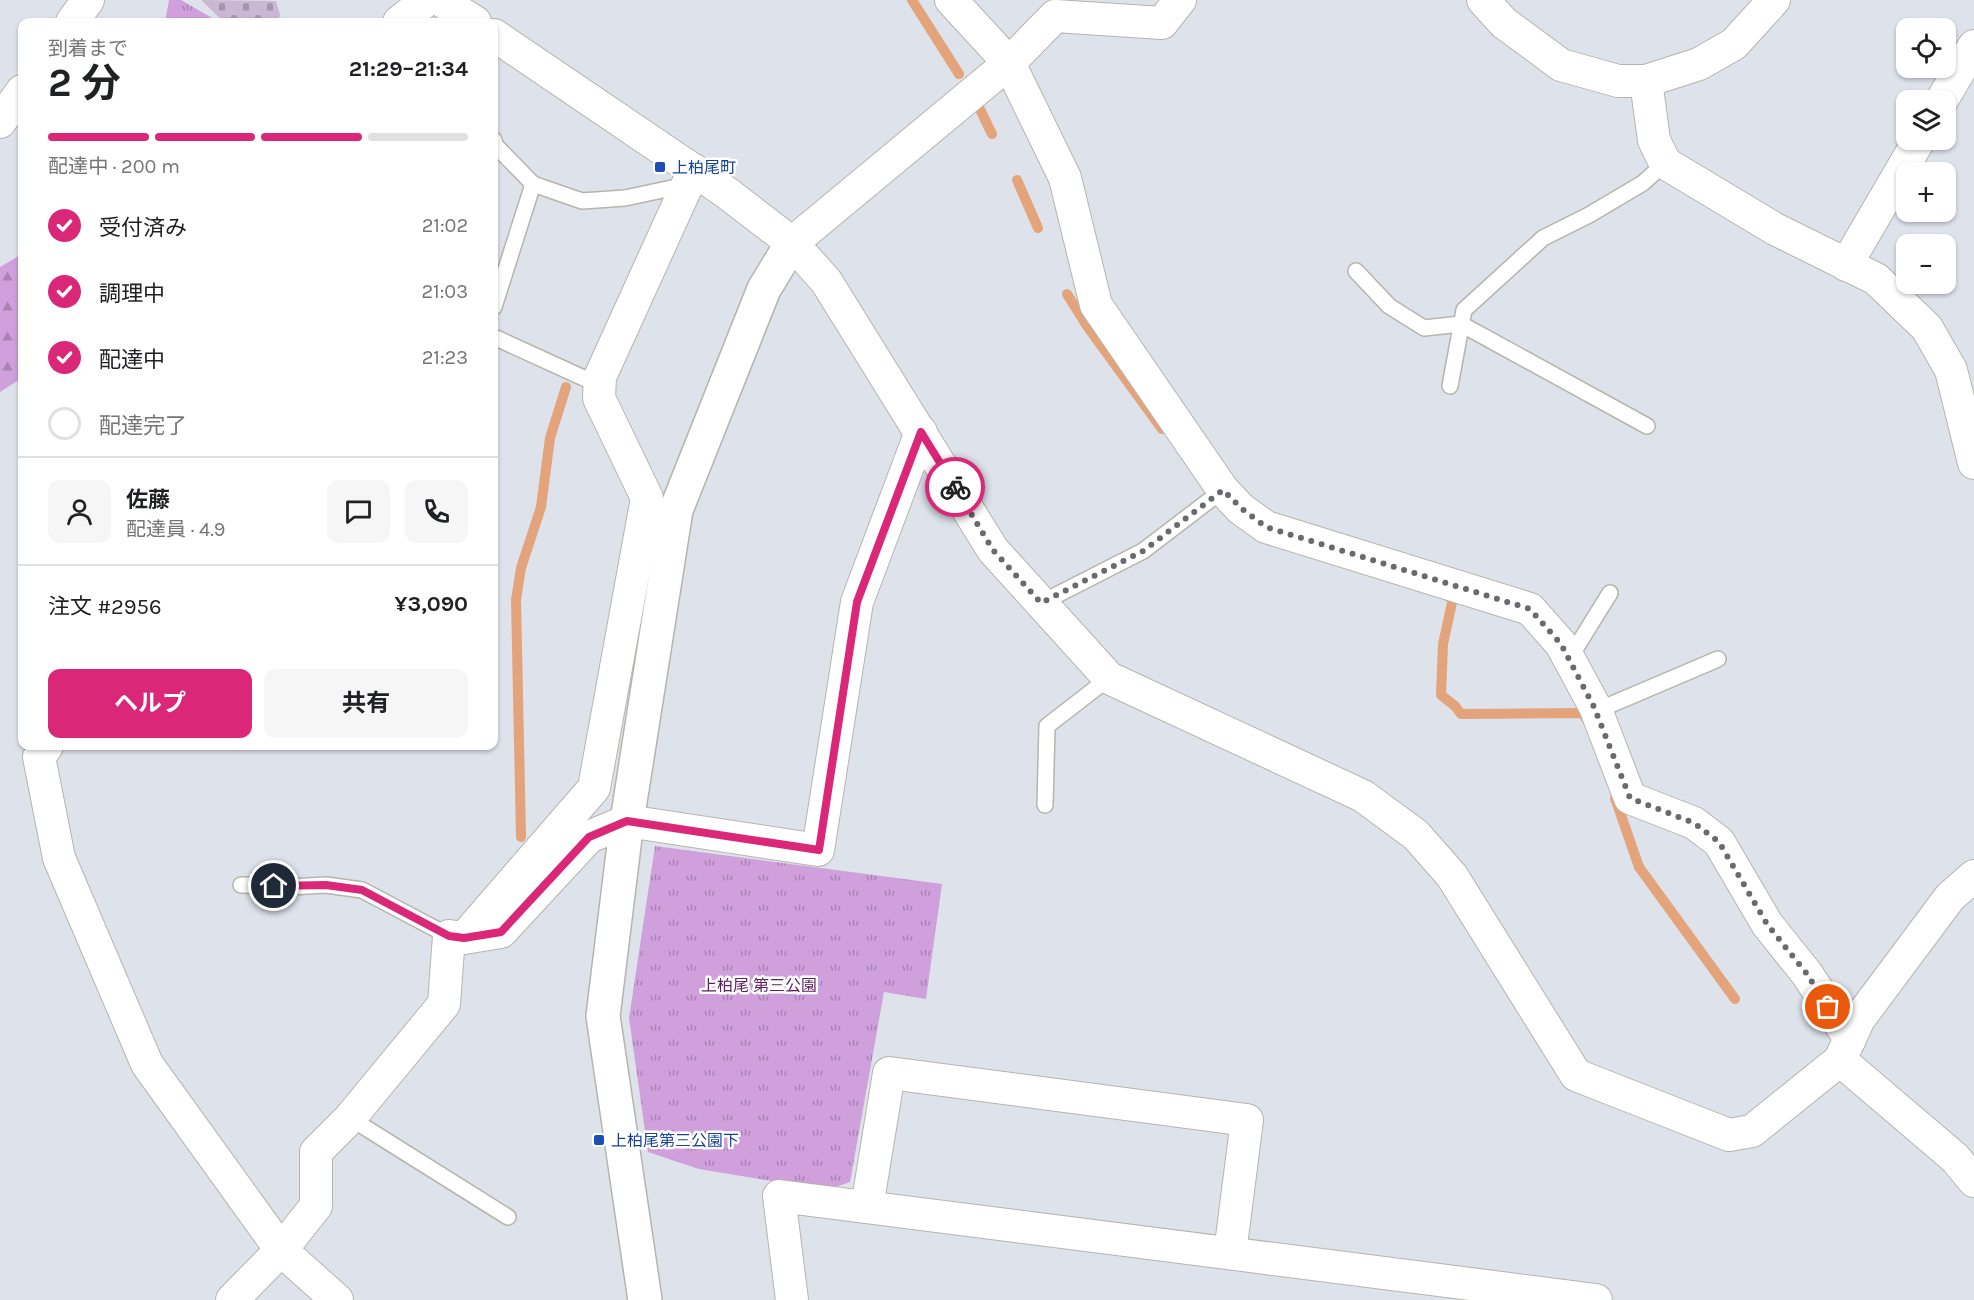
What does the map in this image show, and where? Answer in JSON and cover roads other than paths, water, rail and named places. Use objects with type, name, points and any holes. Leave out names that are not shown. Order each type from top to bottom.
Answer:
[{"type":"street","points":[[75,18],[88,0]]},
{"type":"street","points":[[404,18],[427,0]]},
{"type":"street","points":[[440,0],[469,18]]},
{"type":"street","points":[[951,0],[1009,63],[1065,178],[1096,305],[1223,490],[1241,508],[1266,527],[1530,609],[1561,644],[1569,659],[1596,711],[1630,798],[1694,823],[1719,842],[1767,924],[1807,974],[1845,1049],[1955,1158],[1974,1181]]},
{"type":"street","points":[[645,1300],[603,1016],[627,821],[676,510],[764,289],[792,243],[1009,63],[1044,15],[1162,23],[1180,0]]},
{"type":"street","points":[[1483,0],[1504,23],[1561,65],[1618,81],[1646,81],[1699,64],[1734,44],[1774,0]]},
{"type":"street","points":[[498,38],[690,177],[792,243],[826,281],[993,550],[1109,678],[1363,796],[1416,835],[1452,876],[1576,1075],[1729,1134],[1752,1131],[1845,1049],[1859,1019],[1950,897],[1974,876]]},
{"type":"street","points":[[1948,90],[1974,46]]},
{"type":"street","points":[[1646,81],[1654,140],[1665,164],[1774,229],[1876,279],[1928,328],[1951,370],[1974,463]]},
{"type":"street","points":[[0,122],[18,97]]},
{"type":"street","points":[[1846,265],[1913,150]]},
{"type":"street","points":[[232,1300],[280,1250],[316,1206],[316,1152],[350,1118],[444,1004],[457,937],[594,788],[647,498],[599,398],[600,377],[690,177]]},
{"type":"street","points":[[457,937],[501,932],[589,837],[627,821],[819,850],[857,602],[921,432]]},
{"type":"street","points":[[44,750],[39,757],[59,858],[147,1064],[280,1250],[337,1300]]},
{"type":"street","points":[[867,1207],[889,1074],[1247,1120],[1230,1253]]},
{"type":"street","points":[[792,1300],[779,1196],[1230,1253],[1493,1293],[1596,1300]]},
{"type":"lane","points":[[498,148],[533,184],[582,201],[625,198],[690,177]]},
{"type":"lane","points":[[1450,386],[1464,310],[1543,238],[1643,183],[1665,164]]},
{"type":"lane","points":[[498,294],[533,184]]},
{"type":"lane","points":[[1356,271],[1389,306],[1424,328],[1461,324],[1647,426]]},
{"type":"lane","points":[[498,339],[599,385]]},
{"type":"lane","points":[[1041,603],[1143,551],[1223,490]]},
{"type":"lane","points":[[1569,659],[1610,593]]},
{"type":"lane","points":[[1596,711],[1718,659]]},
{"type":"lane","points":[[1045,805],[1047,726],[1109,678]]},
{"type":"lane","points":[[241,885],[290,887],[326,885],[362,890],[457,937]]},
{"type":"lane","points":[[350,1118],[508,1217]]},
{"type":"waterway","points":[[912,0],[959,74]]},
{"type":"waterway","points":[[976,101],[992,134]]},
{"type":"waterway","points":[[1017,180],[1038,228]]},
{"type":"waterway","points":[[1067,294],[1087,326],[1162,429]]},
{"type":"waterway","points":[[521,837],[516,600],[521,568],[541,507],[550,438],[566,387]]},
{"type":"waterway","points":[[1445,595],[1453,598],[1443,644],[1441,695],[1461,714],[1582,713],[1588,721]]},
{"type":"waterway","points":[[1615,798],[1639,867],[1735,999]]},
{"type":"place","name":"上柏尾町","points":[[660,167]]},
{"type":"place","name":"上柏尾第三公園下","points":[[599,1140]]},
{"type":"park label","name":"上柏尾 第三公園","points":[[759,985]]}]
